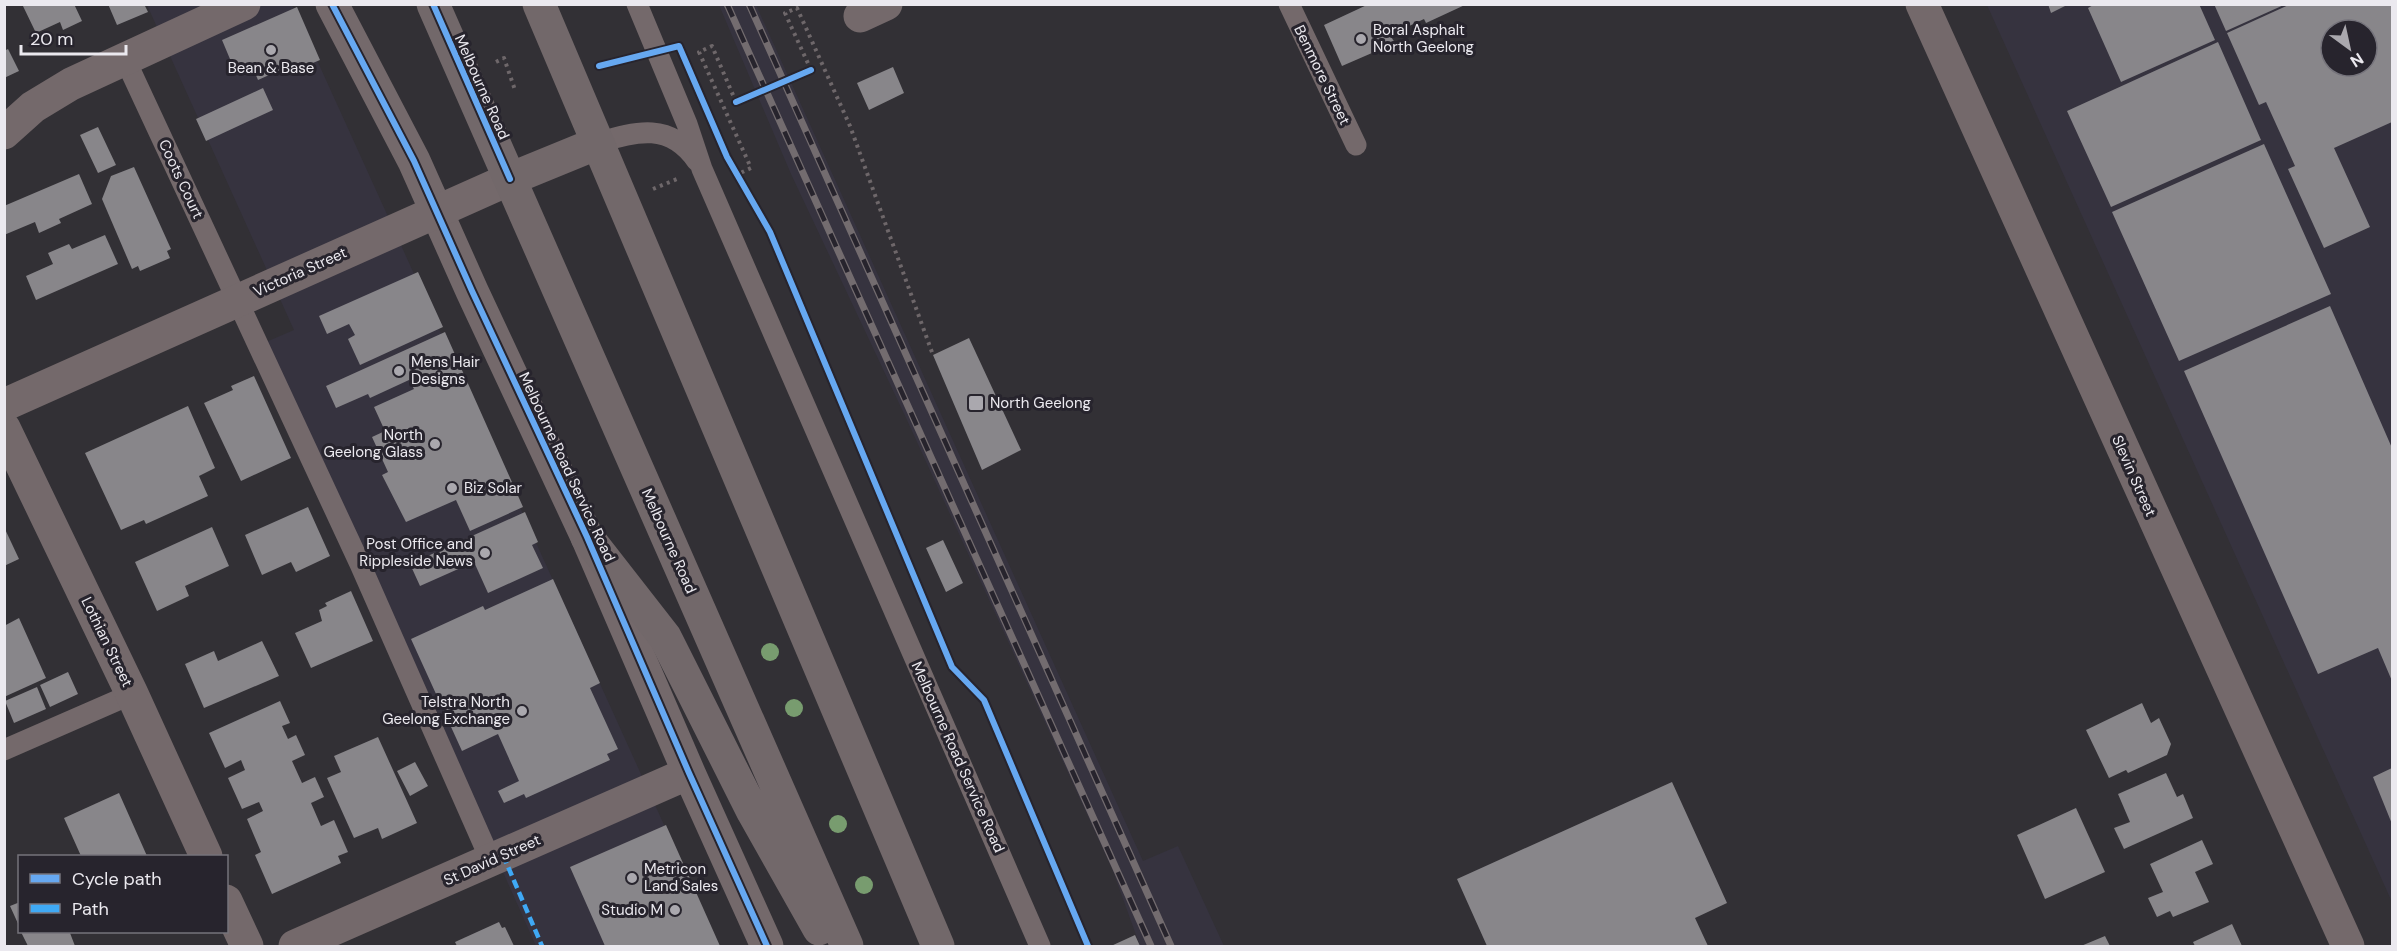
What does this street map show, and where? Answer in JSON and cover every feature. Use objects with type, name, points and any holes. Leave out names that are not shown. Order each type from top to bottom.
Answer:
[{"type":"highway","name":"Melbourne Road","points":[[433,4],[846,946]]},
{"type":"highway","points":[[539,4],[938,946]]},
{"type":"highway","name":"Victoria Street","points":[[510,179],[598,143]]},
{"type":"highway","points":[[587,537],[665,637],[753,812],[829,946]]},
{"type":"highway","points":[[903,865],[913,946]]},
{"type":"street","points":[[4,133],[33,107],[52,94],[244,4]]},
{"type":"street","name":"Melbourne Road Service Road","points":[[332,4],[414,161],[587,537],[767,946]]},
{"type":"street","name":"Slevin Street","points":[[1922,4],[2348,946]]},
{"type":"street","name":"Victoria Street","points":[[4,405],[510,179]]},
{"type":"street","name":"Lothian Street","points":[[4,429],[132,693],[206,855]]},
{"type":"street","name":"St David Street","points":[[295,946],[689,773]]},
{"type":"street","points":[[228,905],[248,946]]},
{"type":"lane","name":"Melbourne Road Service Road","points":[[637,4],[687,124],[702,169],[1040,946]]},
{"type":"lane","name":"Benmore Street","points":[[1289,4],[1356,145]]},
{"type":"lane","name":"Coots Court","points":[[125,59],[360,564],[491,861]]},
{"type":"lane","points":[[598,143],[643,132],[666,135],[684,147],[702,169]]},
{"type":"lane","points":[[4,750],[132,693]]},
{"type":"path","points":[[811,70],[785,13],[797,8],[850,126],[933,355]]},
{"type":"path","points":[[736,102],[712,46],[699,52],[751,168],[736,175]]},
{"type":"path","points":[[494,63],[504,58],[515,90]]},
{"type":"path","points":[[732,166],[742,184]]},
{"type":"shaded area","points":[[147,5],[292,5],[719,946],[536,946],[266,342],[294,330]]},
{"type":"shaded area","points":[[719,5],[756,5],[1143,861],[1178,846],[1224,946],[1140,946],[1113,871],[907,420],[791,174]]},
{"type":"shaded area","points":[[1987,5],[2392,5],[2392,902]]},
{"type":"building","points":[[22,4],[74,4],[82,21],[63,30],[60,22],[36,33]]},
{"type":"building","points":[[108,4],[144,4],[148,12],[117,25]]},
{"type":"building","name":"Boral Asphalt North Geelong","points":[[1369,4],[1467,4],[1426,23],[1424,19],[1390,35],[1395,43],[1342,66],[1324,25]]},
{"type":"building","points":[[2048,4],[2069,4],[2051,13]]},
{"type":"building","points":[[2095,4],[2199,4],[2215,40],[2121,82],[2088,8]]},
{"type":"building","points":[[2214,4],[2286,4],[2226,31]]},
{"type":"building","points":[[2291,4],[2392,4],[2392,122],[2334,148],[2370,227],[2324,248],[2288,169],[2295,166],[2266,102],[2259,105],[2227,33]]},
{"type":"building","name":"Bean & Base","points":[[297,7],[320,60],[289,73],[287,67],[258,80],[251,64],[235,71],[222,40]]},
{"type":"building","points":[[2218,42],[2261,140],[2111,207],[2067,111]]},
{"type":"building","points":[[8,49],[19,71],[4,78],[4,51]]},
{"type":"building","points":[[893,67],[904,93],[869,110],[857,83]]},
{"type":"building","points":[[263,88],[273,110],[206,141],[196,119]]},
{"type":"building","points":[[98,127],[116,165],[98,173],[80,135]]},
{"type":"building","points":[[2264,144],[2331,294],[2179,361],[2112,212]]},
{"type":"building","points":[[134,167],[171,249],[167,251],[170,258],[140,271],[138,266],[132,269],[102,199],[111,176]]},
{"type":"building","points":[[79,174],[92,204],[59,219],[61,223],[39,233],[35,222],[4,235],[4,206]]},
{"type":"building","points":[[105,235],[118,264],[36,300],[26,276],[53,264],[48,253],[69,244],[72,249]]},
{"type":"building","points":[[418,272],[443,327],[360,365],[348,339],[355,335],[349,324],[327,334],[319,316]]},
{"type":"building","points":[[2330,306],[2392,448],[2392,681],[2378,648],[2318,674],[2184,371]]},
{"type":"building","points":[[445,332],[523,507],[470,531],[456,500],[406,522],[382,475],[388,472],[372,437],[385,431],[374,407],[414,389],[409,380],[370,398],[368,394],[336,408],[326,386]]},
{"type":"building","name":"North Geelong","points":[[969,338],[1021,450],[982,470],[933,355]]},
{"type":"building","points":[[254,376],[291,458],[241,481],[204,403],[233,390],[231,386]]},
{"type":"building","points":[[188,406],[215,468],[199,476],[208,496],[146,524],[144,520],[121,530],[85,453]]},
{"type":"building","points":[[308,507],[330,556],[296,572],[291,562],[262,575],[245,535]]},
{"type":"building","name":"Post Office and Rippleside News","points":[[525,512],[538,542],[532,545],[543,568],[488,593],[474,562],[420,586],[410,564]]},
{"type":"building","points":[[4,527],[19,559],[4,566]]},
{"type":"building","points":[[212,527],[229,566],[185,586],[189,596],[157,611],[135,562]]},
{"type":"building","points":[[943,540],[963,583],[946,592],[926,548]]},
{"type":"building","name":"Telstra North Geelong Exchange","points":[[553,579],[600,683],[590,688],[618,749],[607,754],[610,760],[526,798],[524,794],[504,803],[498,791],[519,781],[498,734],[462,751],[411,639],[483,606],[485,610]]},
{"type":"building","points":[[351,591],[373,641],[311,668],[295,633],[322,621],[319,610],[327,606],[325,603]]},
{"type":"building","points":[[19,618],[46,678],[4,697],[4,626]]},
{"type":"building","points":[[262,641],[279,676],[204,708],[185,664],[214,651],[218,661]]},
{"type":"building","points":[[68,672],[78,694],[50,707],[40,685]]},
{"type":"building","points":[[37,687],[46,709],[14,723],[5,701]]},
{"type":"building","points":[[280,701],[290,723],[282,726],[288,739],[296,735],[305,755],[292,761],[302,783],[315,777],[324,797],[311,803],[321,826],[334,820],[348,852],[338,856],[341,863],[272,894],[255,855],[261,852],[247,819],[263,811],[259,802],[242,809],[228,778],[245,770],[241,760],[225,768],[209,733]]},
{"type":"building","points":[[2142,703],[2151,723],[2159,718],[2171,744],[2167,755],[2128,773],[2126,770],[2109,778],[2086,730]]},
{"type":"building","points":[[378,737],[417,823],[382,839],[378,828],[354,838],[327,778],[341,772],[334,756]]},
{"type":"building","points":[[415,762],[428,786],[410,796],[397,771]]},
{"type":"building","points":[[2392,768],[2392,824],[2373,777]]},
{"type":"building","points":[[2166,773],[2177,797],[2183,794],[2193,818],[2124,849],[2114,828],[2130,822],[2118,794]]},
{"type":"building","points":[[1672,782],[1727,903],[1695,918],[1708,946],[1487,946],[1457,879]]},
{"type":"building","points":[[119,793],[147,855],[81,855],[64,818]]},
{"type":"building","points":[[2076,808],[2105,872],[2045,899],[2017,835]]},
{"type":"building","name":"Metricon Land Sales","points":[[666,825],[720,946],[605,946],[570,867]]},
{"type":"building","points":[[2202,840],[2213,864],[2195,872],[2209,902],[2173,917],[2170,911],[2157,917],[2148,898],[2163,892],[2150,864]]},
{"type":"building","points":[[18,903],[18,924],[10,906]]},
{"type":"building","points":[[499,922],[502,928],[505,927],[514,946],[457,946],[455,942]]},
{"type":"building","points":[[2232,924],[2242,946],[2195,946],[2193,942]]},
{"type":"building","points":[[22,933],[70,933],[75,946],[28,946]]},
{"type":"building","points":[[1135,935],[1140,946],[1111,946]]},
{"type":"building","points":[[2105,936],[2110,946],[2081,946]]},
{"type":"railway","points":[[727,4],[1151,946]]},
{"type":"railway","points":[[749,4],[1171,946]]},
{"type":"marked path","points":[[503,855],[542,946]]},
{"type":"cycle path","points":[[332,4],[414,161],[587,537],[767,946]]},
{"type":"cycle path","points":[[433,4],[510,179]]},
{"type":"cycle path","points":[[599,66],[679,46],[727,157],[770,232],[952,667],[984,700],[1088,946]]},
{"type":"cycle path","points":[[736,102],[811,70]]},
{"type":"place","name":"Boral Asphalt North Geelong","points":[[1361,39]]},
{"type":"place","name":"Bean & Base","points":[[271,50]]},
{"type":"place","name":"Mens Hair Designs","points":[[399,371]]},
{"type":"place","name":"North Geelong","points":[[976,403]]},
{"type":"place","name":"North Geelong Glass","points":[[435,444]]},
{"type":"place","name":"Biz Solar","points":[[452,488]]},
{"type":"place","name":"Post Office and Rippleside News","points":[[485,553]]},
{"type":"place","name":"Telstra North Geelong Exchange","points":[[522,711]]},
{"type":"place","name":"Metricon Land Sales","points":[[632,878]]},
{"type":"place","name":"Studio M","points":[[675,910]]}]
